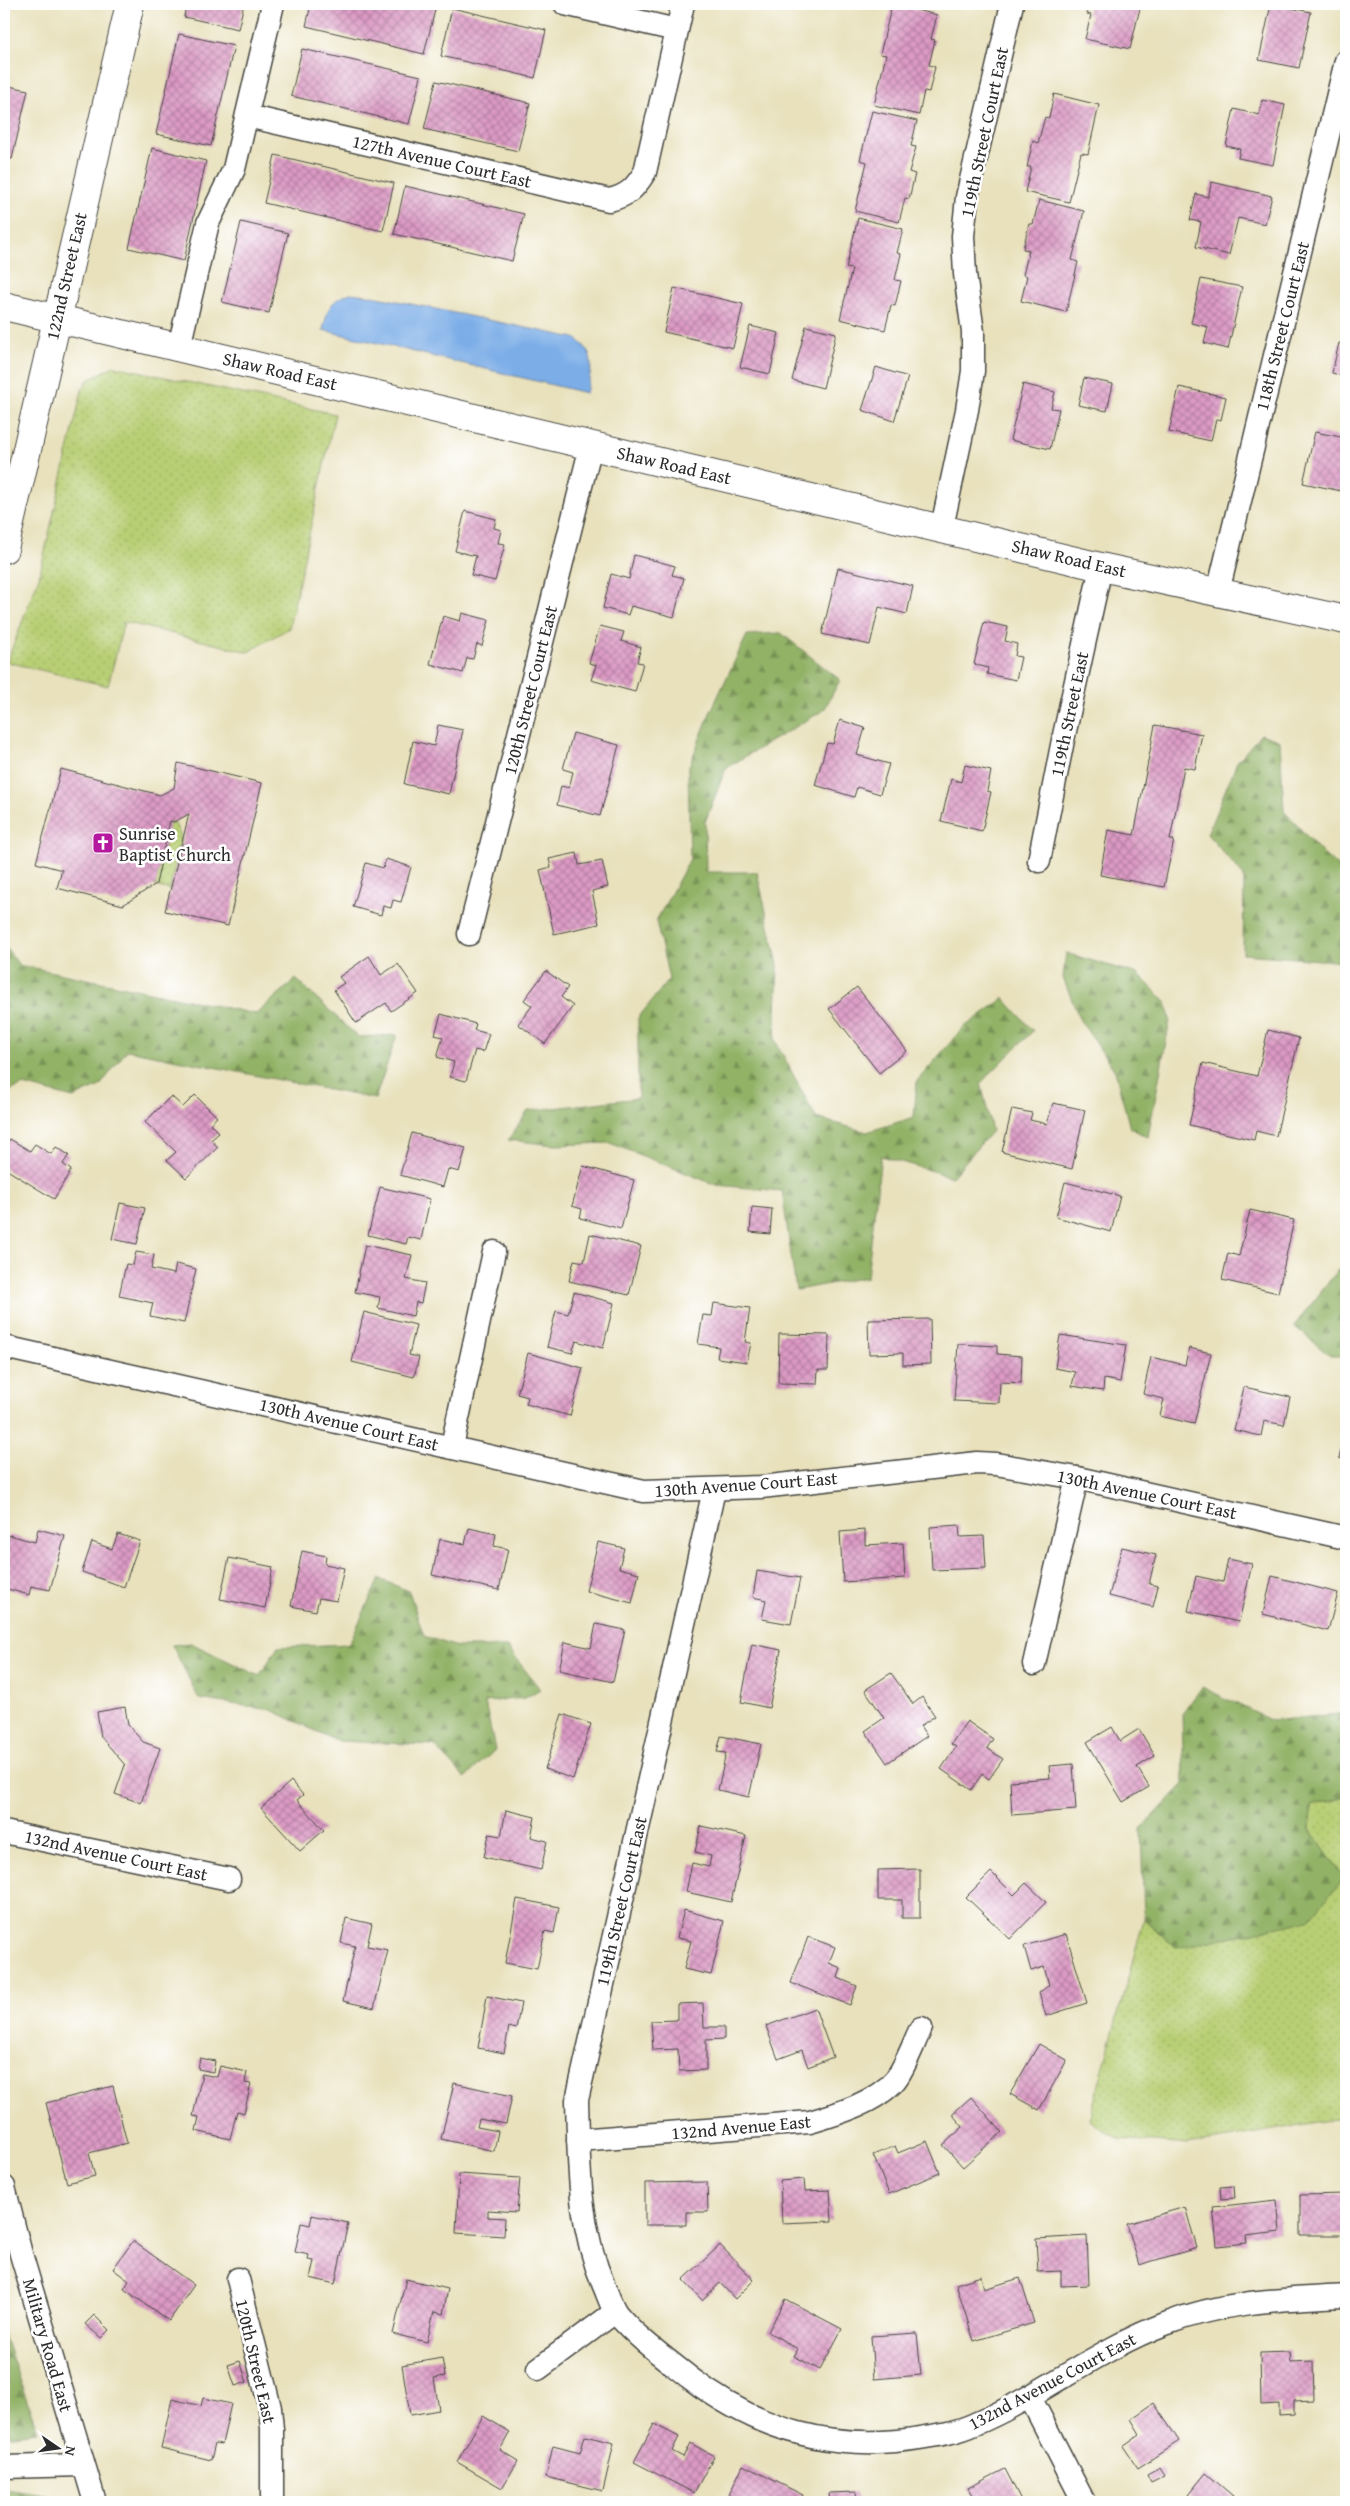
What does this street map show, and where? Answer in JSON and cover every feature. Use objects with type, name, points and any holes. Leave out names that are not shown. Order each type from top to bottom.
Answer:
[{"type":"main road","name":"122nd Street East","points":[[4,549],[130,4]]},
{"type":"main road","name":"Shaw Road East","points":[[4,306],[591,446],[942,527],[1101,567],[1346,620]]},
{"type":"street","points":[[179,347],[208,223],[234,169],[274,4]]},
{"type":"street","points":[[565,4],[676,30],[683,4]]},
{"type":"street","name":"119th Street Court East","points":[[942,527],[967,410],[972,372],[973,332],[965,274],[963,236],[967,197],[1012,4]]},
{"type":"street","name":"127th Avenue Court East","points":[[246,116],[609,200],[623,197],[635,189],[644,172],[676,30]]},
{"type":"street","name":"118th Street Court East","points":[[1218,592],[1346,61]]},
{"type":"street","name":"120th Street Court East","points":[[469,934],[591,446]]},
{"type":"street","name":"119th Street East","points":[[1039,861],[1101,567]]},
{"type":"street","points":[[452,1446],[494,1252]]},
{"type":"street","name":"130th Avenue Court East","points":[[4,1347],[452,1446],[644,1491],[760,1487],[977,1464],[996,1464],[1076,1478],[1346,1538]]},
{"type":"street","points":[[1034,1664],[1076,1478]]},
{"type":"street","name":"119th Street Court East","points":[[615,2312],[594,2264],[585,2230],[580,2197],[578,2100],[714,1490]]},
{"type":"street","name":"132nd Avenue Court East","points":[[4,1832],[229,1879]]},
{"type":"street","name":"132nd Avenue East","points":[[578,2140],[810,2122],[846,2112],[870,2099],[896,2080],[921,2028]]},
{"type":"street","name":"Military Road East","points":[[4,2187],[82,2465],[95,2502]]},
{"type":"street","name":"120th Street East","points":[[238,2279],[270,2408],[272,2429],[272,2502]]},
{"type":"street","name":"132nd Avenue Court East","points":[[615,2312],[660,2355],[718,2400],[748,2416],[798,2433],[844,2442],[896,2442],[946,2434],[973,2426],[1030,2397],[1136,2336],[1193,2314],[1253,2301],[1346,2296]]},
{"type":"street","points":[[538,2369],[615,2312]]},
{"type":"street","points":[[1030,2397],[1084,2502]]},
{"type":"street","points":[[4,2467],[82,2465]]},
{"type":"green space","points":[[114,366],[335,414],[289,628],[248,652],[124,622],[108,686],[7,662],[39,577],[82,390],[87,381]]},
{"type":"green space","points":[[781,633],[840,680],[824,710],[726,768],[705,822],[706,872],[757,872],[778,965],[775,1040],[816,1118],[867,1132],[914,1117],[917,1081],[963,1028],[1004,998],[1033,1031],[981,1083],[992,1131],[952,1177],[881,1156],[867,1277],[796,1290],[782,1191],[716,1185],[610,1143],[555,1145],[508,1140],[528,1111],[638,1098],[638,1018],[669,979],[656,921],[690,859],[688,769],[710,713],[747,635]]},
{"type":"green space","points":[[1261,734],[1280,741],[1284,811],[1324,855],[1346,873],[1346,962],[1243,954],[1244,876],[1207,834],[1237,762]]},
{"type":"green space","points":[[170,821],[174,822],[181,836],[170,890],[155,886]]},
{"type":"green space","points":[[4,945],[19,965],[256,1014],[296,979],[358,1037],[397,1035],[375,1099],[127,1050],[100,1086],[73,1098],[24,1085],[4,1093]]},
{"type":"green space","points":[[1066,953],[1138,974],[1166,1002],[1170,1020],[1148,1137],[1130,1128],[1115,1071],[1080,1020],[1063,978]]},
{"type":"green space","points":[[1346,1264],[1346,1356],[1330,1356],[1294,1326],[1339,1269]]},
{"type":"green space","points":[[379,1579],[409,1591],[424,1636],[457,1647],[507,1647],[540,1689],[525,1698],[485,1702],[495,1750],[465,1778],[434,1745],[337,1741],[271,1710],[199,1699],[172,1645],[191,1643],[259,1676],[278,1647],[349,1644]]},
{"type":"green space","points":[[1202,1687],[1272,1721],[1346,1713],[1346,1796],[1311,1806],[1310,1830],[1344,1878],[1308,1921],[1176,1948],[1144,1919],[1141,1829],[1184,1784],[1182,1714]]},
{"type":"green space","points":[[1346,1796],[1346,2117],[1188,2145],[1119,2139],[1089,2120],[1144,1919],[1176,1948],[1344,1878],[1310,1830],[1311,1806]]},
{"type":"green space","points":[[4,2335],[38,2432],[4,2436]]},
{"type":"green space","points":[[4,2489],[65,2498],[66,2502],[4,2502]]},
{"type":"water","points":[[350,293],[368,295],[575,338],[587,350],[590,356],[591,369],[586,393],[323,330],[330,307],[338,299]]},
{"type":"building","points":[[186,4],[244,4],[238,29],[184,17]]},
{"type":"building","points":[[311,4],[424,4],[436,6],[424,54],[306,26]]},
{"type":"building","points":[[892,4],[937,15],[931,39],[935,40],[929,65],[935,67],[929,92],[924,91],[919,115],[874,105],[886,55],[880,54]]},
{"type":"building","points":[[913,4],[934,4],[933,9]]},
{"type":"building","points":[[1089,4],[1141,4],[1130,49],[1085,39],[1091,15],[1087,14]]},
{"type":"building","points":[[1271,4],[1311,12],[1299,68],[1259,60]]},
{"type":"building","points":[[452,8],[546,30],[535,78],[441,56]]},
{"type":"building","points":[[179,34],[234,46],[211,146],[156,134]]},
{"type":"building","points":[[302,49],[421,76],[409,124],[291,96]]},
{"type":"building","points":[[436,81],[530,103],[518,151],[424,129]]},
{"type":"building","points":[[4,85],[28,90],[12,159],[4,157]]},
{"type":"building","points":[[1054,94],[1099,105],[1088,154],[1081,153],[1069,202],[1025,192],[1031,167],[1027,167],[1033,141],[1038,143],[1045,117],[1049,118]]},
{"type":"building","points":[[1262,100],[1285,105],[1273,165],[1238,158],[1240,149],[1226,146],[1234,109],[1259,115]]},
{"type":"building","points":[[872,111],[917,121],[911,146],[916,147],[909,172],[915,174],[909,199],[905,198],[899,222],[855,211],[867,162],[860,160]]},
{"type":"building","points":[[152,148],[206,161],[184,261],[129,248]]},
{"type":"building","points":[[275,155],[394,183],[383,231],[264,203]]},
{"type":"building","points":[[1212,182],[1272,196],[1265,224],[1238,218],[1229,255],[1196,247],[1201,222],[1190,220],[1196,194],[1208,197]]},
{"type":"building","points":[[405,186],[524,214],[512,261],[394,234]]},
{"type":"building","points":[[1039,200],[1084,211],[1072,260],[1078,262],[1066,312],[1021,301],[1027,276],[1023,275],[1029,250],[1023,249],[1029,224],[1033,224]]},
{"type":"building","points":[[858,218],[903,229],[897,253],[901,254],[895,280],[901,281],[895,306],[891,305],[885,330],[840,319],[852,269],[846,268]]},
{"type":"building","points":[[241,222],[288,233],[269,313],[222,302]]},
{"type":"building","points":[[1201,279],[1242,287],[1228,349],[1204,343],[1208,327],[1191,323]]},
{"type":"building","points":[[674,288],[743,304],[733,348],[664,332]]},
{"type":"building","points":[[750,326],[779,333],[770,374],[740,367]]},
{"type":"building","points":[[806,326],[836,333],[823,388],[792,380]]},
{"type":"building","points":[[1339,343],[1346,344],[1346,377],[1332,373]]},
{"type":"building","points":[[876,367],[908,377],[894,421],[862,410]]},
{"type":"building","points":[[1084,378],[1113,384],[1107,411],[1078,405]]},
{"type":"building","points":[[1023,384],[1055,392],[1051,408],[1059,409],[1050,449],[1010,440]]},
{"type":"building","points":[[1179,387],[1226,397],[1221,420],[1216,419],[1211,441],[1169,432]]},
{"type":"building","points":[[1315,432],[1346,438],[1346,492],[1303,483]]},
{"type":"building","points":[[465,511],[496,519],[494,528],[501,530],[498,543],[505,544],[495,581],[471,575],[476,556],[455,551]]},
{"type":"building","points":[[634,555],[675,566],[672,575],[684,578],[674,617],[631,606],[628,615],[603,608],[611,574],[629,579]]},
{"type":"building","points":[[838,568],[913,586],[907,614],[879,607],[870,645],[822,634]]},
{"type":"building","points":[[462,613],[489,620],[482,646],[477,644],[473,659],[467,658],[463,673],[430,664],[443,616],[460,621]]},
{"type":"building","points":[[984,622],[1008,627],[1005,641],[1017,644],[1015,656],[1021,657],[1016,680],[987,674],[988,668],[974,664]]},
{"type":"building","points":[[600,626],[624,632],[621,641],[641,647],[637,662],[643,663],[635,692],[591,680],[596,665],[589,663]]},
{"type":"building","points":[[840,720],[865,728],[857,755],[889,764],[880,794],[857,787],[854,797],[815,785],[827,743],[833,744]]},
{"type":"building","points":[[438,725],[463,730],[449,794],[404,784],[413,741],[434,746]]},
{"type":"building","points":[[1155,725],[1202,734],[1195,769],[1184,767],[1170,840],[1174,840],[1164,887],[1100,875],[1108,830],[1134,835]]},
{"type":"building","points":[[573,733],[619,745],[600,816],[557,805],[561,786],[569,788],[573,772],[563,769]]},
{"type":"building","name":"Sunrise Baptist Church","points":[[178,763],[262,783],[228,926],[165,911],[189,814],[174,822],[170,821],[156,884],[123,905],[57,888],[62,870],[36,863],[61,769],[160,795],[174,788]]},
{"type":"building","points":[[965,765],[991,771],[987,791],[991,792],[982,831],[941,821],[951,779],[961,782]]},
{"type":"building","points":[[577,853],[579,865],[602,861],[608,887],[592,891],[599,924],[554,934],[540,870],[551,867],[549,859]]},
{"type":"building","points":[[386,859],[411,867],[401,902],[393,900],[391,908],[383,906],[381,915],[353,907],[366,863],[383,868]]},
{"type":"building","points":[[369,956],[381,975],[398,964],[418,993],[391,1011],[386,1003],[356,1023],[334,990],[344,983],[339,977]]},
{"type":"building","points":[[546,971],[568,987],[561,997],[573,1006],[545,1044],[518,1024],[532,1006],[524,1000]]},
{"type":"building","points":[[857,987],[907,1051],[879,1073],[829,1009]]},
{"type":"building","points":[[441,1014],[476,1024],[474,1030],[489,1034],[483,1052],[475,1050],[466,1081],[450,1077],[454,1062],[437,1057],[443,1037],[435,1035]]},
{"type":"building","points":[[1268,1030],[1299,1038],[1276,1136],[1256,1131],[1254,1140],[1189,1125],[1203,1063],[1257,1076]]},
{"type":"building","points":[[195,1095],[217,1117],[210,1124],[219,1133],[211,1140],[218,1147],[186,1178],[167,1160],[176,1152],[145,1122],[171,1096],[183,1107]]},
{"type":"building","points":[[1053,1103],[1085,1110],[1072,1169],[1002,1152],[1012,1109],[1032,1113],[1030,1120],[1047,1124]]},
{"type":"building","points":[[412,1133],[466,1148],[459,1172],[448,1169],[443,1187],[400,1175]]},
{"type":"building","points":[[10,1139],[30,1151],[35,1144],[51,1154],[56,1147],[69,1155],[63,1164],[71,1170],[54,1199],[4,1168],[4,1148]]},
{"type":"building","points":[[583,1166],[634,1180],[621,1229],[580,1218],[582,1209],[572,1206]]},
{"type":"building","points":[[1065,1182],[1120,1196],[1111,1232],[1056,1217]]},
{"type":"building","points":[[380,1187],[430,1199],[421,1240],[408,1237],[406,1244],[368,1235]]},
{"type":"building","points":[[120,1203],[145,1208],[137,1244],[112,1239]]},
{"type":"building","points":[[752,1207],[772,1209],[770,1234],[750,1232]]},
{"type":"building","points":[[1250,1210],[1294,1220],[1278,1293],[1222,1280],[1228,1253],[1239,1256]]},
{"type":"building","points":[[590,1234],[641,1246],[629,1295],[569,1281],[574,1260],[584,1262]]},
{"type":"building","points":[[365,1245],[412,1255],[406,1279],[425,1283],[421,1303],[416,1302],[413,1316],[378,1308],[380,1297],[355,1292]]},
{"type":"building","points":[[136,1252],[154,1255],[151,1269],[174,1274],[176,1264],[196,1269],[184,1323],[150,1316],[153,1303],[119,1296],[126,1264],[133,1265]]},
{"type":"building","points":[[574,1292],[614,1303],[603,1348],[576,1341],[572,1353],[547,1347],[556,1311],[568,1314]]},
{"type":"building","points":[[714,1303],[750,1308],[745,1342],[751,1343],[747,1362],[717,1358],[719,1347],[698,1344],[703,1315],[712,1316]]},
{"type":"building","points":[[364,1312],[416,1325],[409,1355],[419,1357],[414,1377],[352,1362]]},
{"type":"building","points":[[930,1319],[931,1364],[903,1365],[903,1353],[869,1354],[868,1320]]},
{"type":"building","points":[[779,1334],[829,1335],[828,1370],[818,1370],[817,1384],[778,1383]]},
{"type":"building","points":[[1060,1335],[1126,1345],[1120,1382],[1104,1379],[1103,1391],[1072,1386],[1075,1372],[1055,1368]]},
{"type":"building","points":[[958,1344],[997,1346],[997,1354],[1022,1356],[1021,1383],[1000,1382],[999,1403],[954,1401]]},
{"type":"building","points":[[1189,1348],[1211,1353],[1194,1424],[1160,1416],[1164,1399],[1143,1394],[1151,1357],[1185,1365]]},
{"type":"building","points":[[528,1353],[583,1368],[570,1416],[526,1404],[528,1397],[517,1394]]},
{"type":"building","points":[[1244,1387],[1290,1397],[1284,1425],[1264,1421],[1261,1436],[1234,1430]]},
{"type":"building","points":[[1346,1432],[1346,1460],[1339,1458]]},
{"type":"building","points":[[959,1525],[960,1537],[984,1536],[986,1568],[932,1570],[930,1527]]},
{"type":"building","points":[[469,1528],[496,1534],[494,1546],[508,1549],[499,1590],[432,1575],[440,1539],[465,1544]]},
{"type":"building","points":[[38,1529],[65,1536],[50,1590],[31,1586],[29,1595],[4,1588],[4,1554],[9,1535],[35,1542]]},
{"type":"building","points":[[865,1530],[865,1545],[903,1543],[905,1578],[843,1582],[840,1532]]},
{"type":"building","points":[[118,1534],[140,1541],[124,1587],[82,1572],[92,1542],[112,1549]]},
{"type":"building","points":[[598,1542],[624,1548],[619,1568],[639,1573],[632,1603],[586,1591]]},
{"type":"building","points":[[1122,1547],[1156,1555],[1149,1584],[1158,1586],[1153,1607],[1109,1596]]},
{"type":"building","points":[[302,1551],[326,1556],[325,1564],[344,1568],[337,1601],[319,1598],[316,1611],[291,1606]]},
{"type":"building","points":[[229,1558],[273,1567],[265,1608],[220,1599]]},
{"type":"building","points":[[1228,1559],[1252,1564],[1239,1622],[1188,1611],[1196,1576],[1223,1582]]},
{"type":"building","points":[[757,1571],[800,1578],[791,1624],[762,1619],[766,1600],[753,1597]]},
{"type":"building","points":[[1272,1576],[1338,1593],[1328,1631],[1263,1614]]},
{"type":"building","points":[[1346,1615],[1346,1634],[1341,1633]]},
{"type":"building","points":[[596,1624],[625,1630],[613,1682],[559,1670],[565,1642],[591,1648]]},
{"type":"building","points":[[752,1644],[781,1650],[769,1708],[741,1702]]},
{"type":"building","points":[[891,1673],[913,1704],[922,1697],[935,1716],[920,1726],[927,1736],[887,1763],[865,1731],[884,1718],[865,1690]]},
{"type":"building","points":[[125,1707],[128,1725],[143,1742],[160,1748],[141,1803],[115,1794],[125,1765],[101,1737],[97,1712]]},
{"type":"building","points":[[562,1714],[591,1724],[573,1779],[545,1769]]},
{"type":"building","points":[[967,1721],[993,1739],[987,1748],[1003,1759],[989,1779],[982,1774],[971,1790],[941,1769],[956,1747],[951,1744]]},
{"type":"building","points":[[1112,1727],[1120,1741],[1139,1729],[1155,1756],[1137,1767],[1149,1787],[1123,1802],[1087,1742]]},
{"type":"building","points":[[721,1736],[761,1744],[749,1797],[718,1790],[726,1753],[717,1752]]},
{"type":"building","points":[[1073,1764],[1076,1810],[1012,1815],[1010,1781],[1050,1778],[1049,1766]]},
{"type":"building","points":[[291,1781],[303,1795],[297,1800],[324,1830],[300,1851],[261,1808]]},
{"type":"building","points":[[506,1810],[535,1817],[531,1837],[547,1841],[541,1870],[484,1857],[489,1834],[501,1836]]},
{"type":"building","points":[[701,1826],[746,1836],[731,1902],[686,1892],[692,1863],[709,1867],[711,1856],[695,1852]]},
{"type":"building","points":[[920,1869],[920,1918],[902,1918],[902,1900],[878,1900],[878,1870]]},
{"type":"building","points":[[991,1872],[1014,1895],[1026,1883],[1046,1902],[1010,1939],[966,1897]]},
{"type":"building","points":[[517,1899],[559,1907],[554,1933],[545,1931],[537,1969],[505,1963]]},
{"type":"building","points":[[684,1910],[724,1921],[711,1975],[684,1969],[691,1941],[677,1938]]},
{"type":"building","points":[[346,1918],[372,1924],[367,1946],[388,1950],[374,2008],[343,2001],[355,1946],[341,1943]]},
{"type":"building","points":[[1066,1934],[1087,2003],[1046,2016],[1039,1993],[1049,1985],[1044,1967],[1031,1971],[1024,1946]]},
{"type":"building","points":[[808,1937],[835,1947],[829,1963],[841,1968],[838,1978],[857,1986],[850,2005],[791,1983]]},
{"type":"building","points":[[487,1996],[521,2003],[516,2029],[509,2027],[504,2053],[478,2048]]},
{"type":"building","points":[[703,2003],[704,2027],[724,2027],[724,2039],[706,2040],[706,2070],[679,2071],[678,2049],[653,2050],[651,2021],[677,2020],[677,2004]]},
{"type":"building","points":[[815,2008],[833,2057],[808,2067],[802,2050],[778,2059],[766,2026]]},
{"type":"building","points":[[1039,2044],[1067,2060],[1039,2110],[1010,2094]]},
{"type":"building","points":[[200,2058],[215,2061],[213,2072],[198,2069]]},
{"type":"building","points":[[220,2066],[247,2072],[245,2083],[251,2084],[244,2113],[237,2111],[230,2139],[196,2131],[199,2117],[193,2116],[202,2074],[217,2077]]},
{"type":"building","points":[[454,2083],[512,2096],[506,2124],[479,2119],[477,2127],[498,2131],[494,2151],[441,2139]]},
{"type":"building","points":[[113,2086],[127,2143],[89,2153],[95,2176],[67,2183],[46,2103]]},
{"type":"building","points":[[971,2097],[1002,2132],[963,2167],[943,2145],[963,2127],[952,2114]]},
{"type":"building","points":[[927,2141],[940,2173],[889,2194],[873,2155],[895,2146],[898,2153]]},
{"type":"building","points":[[459,2174],[520,2178],[517,2212],[488,2210],[488,2217],[505,2218],[504,2236],[456,2233]]},
{"type":"building","points":[[804,2179],[805,2191],[830,2190],[832,2221],[782,2223],[780,2181]]},
{"type":"building","points":[[707,2182],[708,2212],[686,2212],[686,2225],[645,2225],[645,2183]]},
{"type":"building","points":[[1234,2186],[1235,2198],[1221,2199],[1220,2187]]},
{"type":"building","points":[[1346,2194],[1346,2235],[1300,2235],[1300,2195]]},
{"type":"building","points":[[1277,2200],[1280,2232],[1246,2236],[1247,2243],[1217,2246],[1213,2207]]},
{"type":"building","points":[[1185,2207],[1197,2248],[1139,2265],[1127,2224]]},
{"type":"building","points":[[312,2215],[348,2223],[335,2284],[310,2278],[314,2261],[308,2260],[309,2255],[295,2252],[301,2223],[310,2225]]},
{"type":"building","points":[[1087,2236],[1089,2285],[1061,2286],[1061,2271],[1038,2272],[1036,2239]]},
{"type":"building","points":[[133,2241],[194,2285],[169,2321],[124,2289],[129,2281],[113,2269]]},
{"type":"building","points":[[720,2245],[754,2280],[735,2299],[720,2283],[702,2300],[683,2280]]},
{"type":"building","points":[[981,2276],[984,2289],[1020,2278],[1034,2323],[974,2341],[956,2284]]},
{"type":"building","points":[[406,2279],[448,2289],[443,2314],[434,2312],[427,2342],[393,2334]]},
{"type":"building","points":[[785,2299],[842,2329],[820,2370],[794,2356],[798,2349],[768,2332]]},
{"type":"building","points":[[94,2315],[109,2330],[101,2338],[85,2324]]},
{"type":"building","points":[[917,2333],[921,2375],[874,2379],[871,2336]]},
{"type":"building","points":[[1289,2352],[1290,2362],[1313,2361],[1314,2400],[1294,2401],[1294,2414],[1279,2415],[1279,2404],[1261,2405],[1260,2353]]},
{"type":"building","points":[[442,2358],[445,2376],[434,2378],[439,2410],[410,2415],[402,2365]]},
{"type":"building","points":[[240,2361],[247,2382],[235,2386],[228,2365]]},
{"type":"building","points":[[203,2398],[231,2404],[222,2444],[215,2443],[211,2460],[161,2448],[172,2399],[201,2406]]},
{"type":"building","points":[[1154,2403],[1179,2441],[1138,2468],[1123,2446],[1140,2434],[1131,2419]]},
{"type":"building","points":[[483,2416],[510,2432],[500,2450],[518,2461],[502,2488],[457,2462]]},
{"type":"building","points":[[654,2424],[679,2437],[672,2451],[683,2457],[690,2443],[714,2456],[694,2493],[634,2462]]},
{"type":"building","points":[[585,2436],[614,2443],[603,2491],[546,2477],[553,2446],[580,2453]]},
{"type":"building","points":[[743,2465],[803,2495],[799,2502],[738,2502],[728,2497]]},
{"type":"building","points":[[1160,2468],[1165,2476],[1151,2483],[1147,2475]]},
{"type":"building","points":[[1005,2469],[1022,2502],[976,2502],[968,2488]]},
{"type":"building","points":[[1206,2473],[1240,2502],[1197,2502],[1188,2495]]},
{"type":"building","points":[[856,2492],[857,2502],[830,2502],[829,2493]]},
{"type":"place","name":"Sunrise Baptist Church","points":[[103,843]]}]
